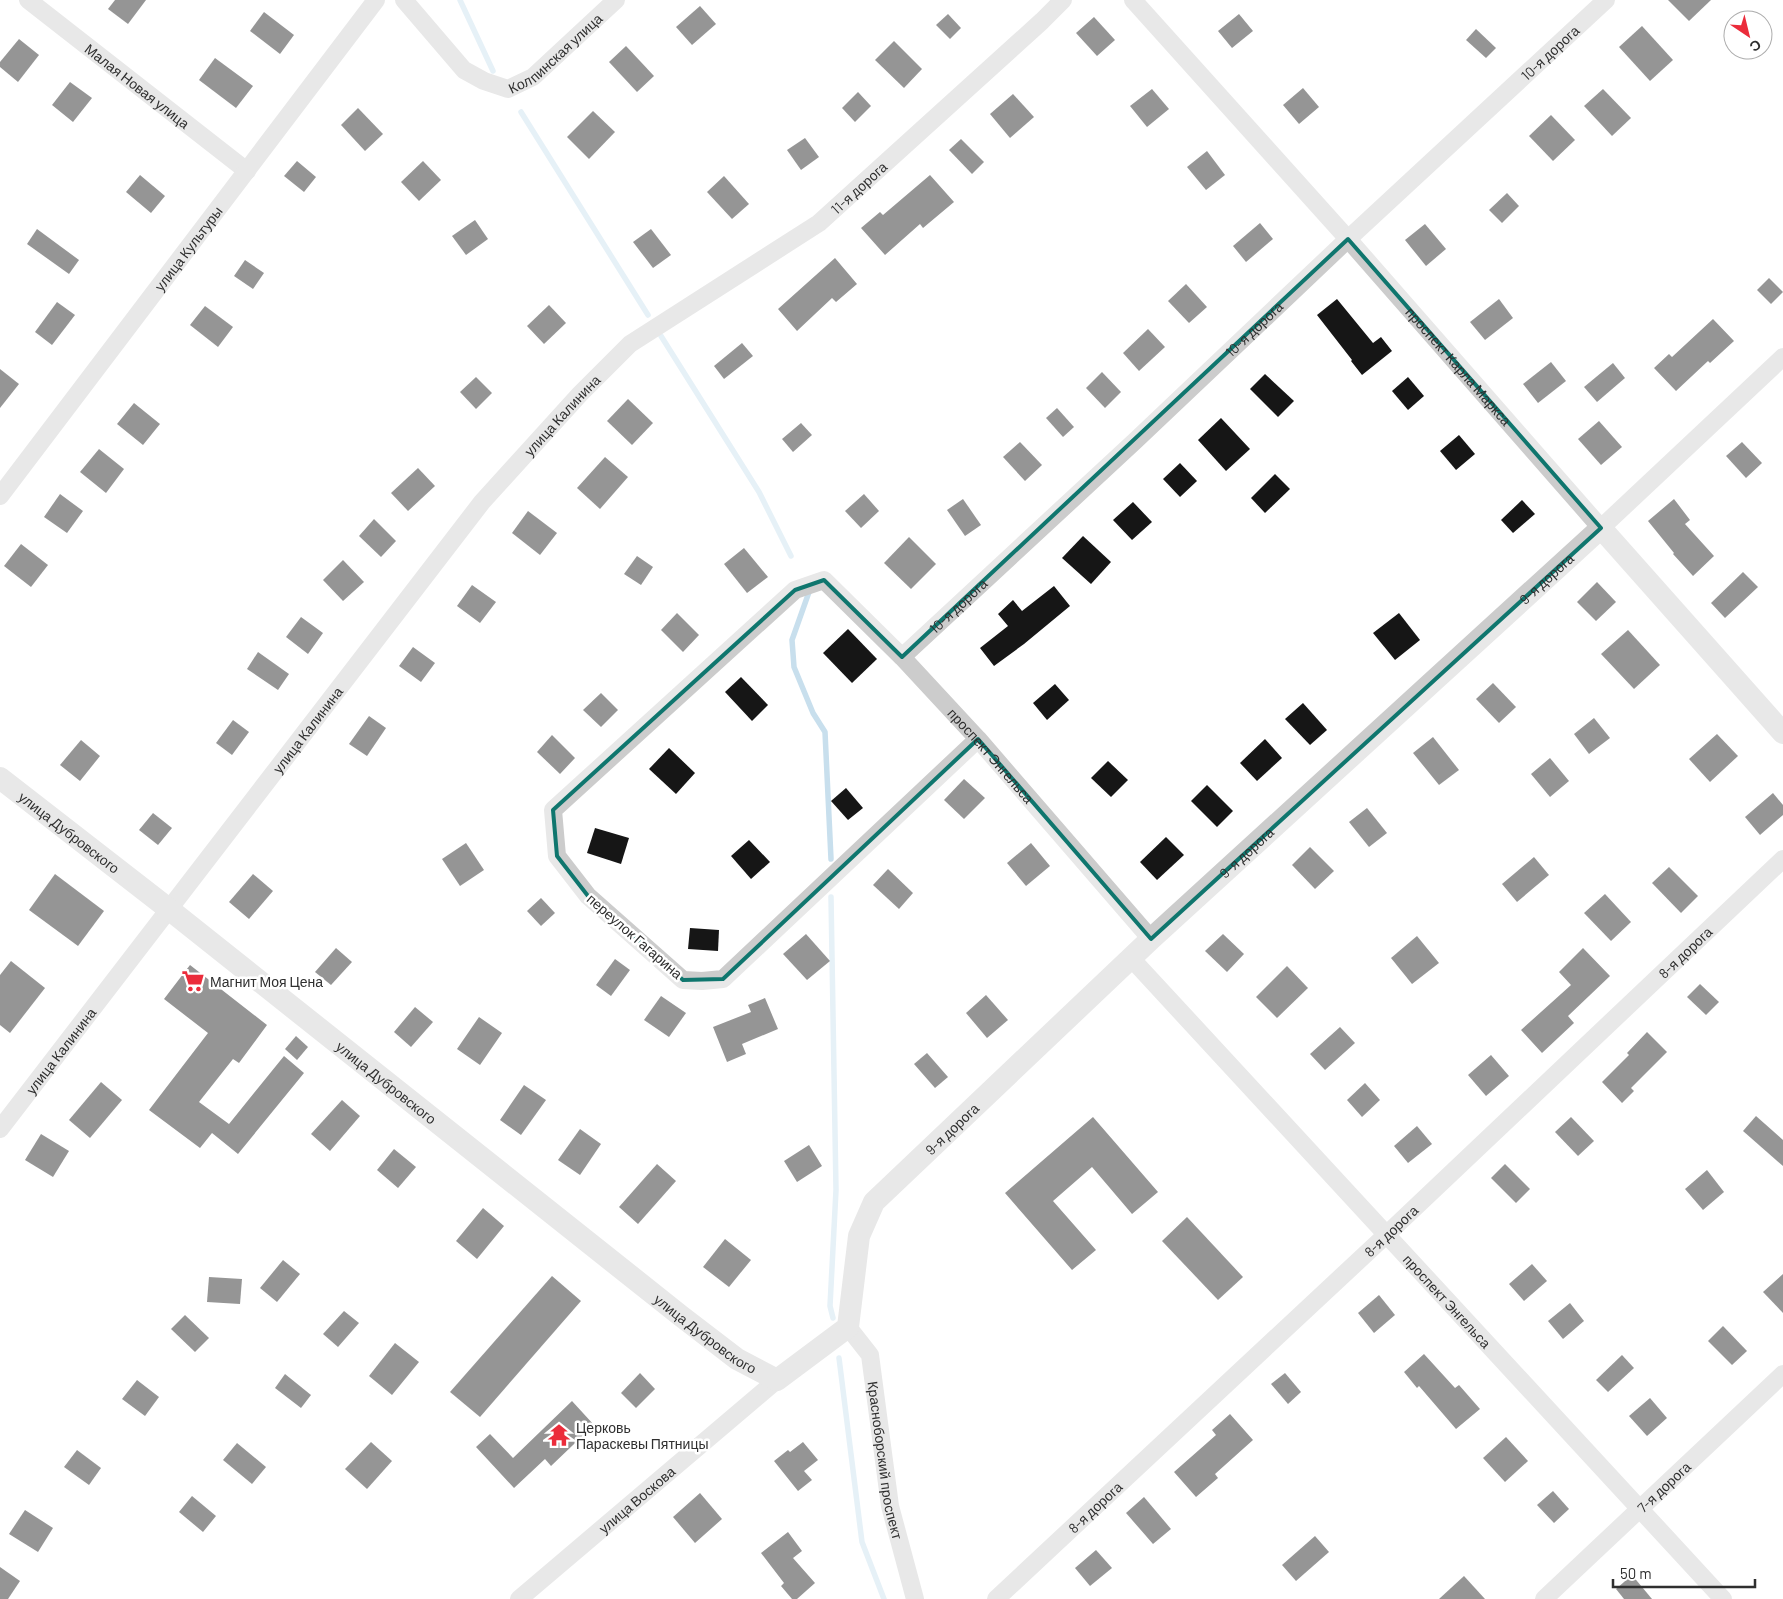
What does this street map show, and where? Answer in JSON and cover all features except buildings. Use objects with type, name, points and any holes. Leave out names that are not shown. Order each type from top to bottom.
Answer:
[{"type":"street","name":"Малая Новая улица","points":[[28,0],[247,171]]},
{"type":"street","name":"улица Культуры","points":[[0,496],[376,0]]},
{"type":"street","name":"Колпинская улица","points":[[404,0],[464,70],[484,81],[508,89],[533,77],[616,0]]},
{"type":"street","name":"11-я дорога","points":[[630,344],[819,223],[1042,21],[1062,0]]},
{"type":"street","name":"проспект Карла Маркса","points":[[1133,0],[1348,239],[1783,733]]},
{"type":"street","name":"10-я дорога","points":[[902,657],[1606,0]]},
{"type":"street","name":"улица Калинина","points":[[0,1129],[482,502],[580,394],[630,344]]},
{"type":"street","name":"9-я дорога","points":[[848,1327],[859,1236],[874,1202],[1130,957],[1601,528],[1783,358]]},
{"type":"street","name":"проспект Энгельса","points":[[824,580],[902,657],[978,740],[1151,938]]},
{"type":"street","name":"переулок Гагарина","points":[[824,580],[795,590],[553,810],[557,856],[588,896],[683,980],[702,982],[723,979],[978,740]]},
{"type":"street","name":"улица Дубровского","points":[[0,778],[170,910],[681,1316],[742,1362],[777,1380]]},
{"type":"street","name":"8-я дорога","points":[[996,1599],[1386,1235],[1783,859]]},
{"type":"street","name":"проспект Энгельса","points":[[1130,957],[1723,1599]]},
{"type":"street","points":[[777,1380],[848,1327]]},
{"type":"street","name":"Красноборский проспект","points":[[848,1327],[870,1355],[890,1506],[915,1599]]},
{"type":"street","name":"7-я дорога","points":[[1544,1599],[1783,1374]]},
{"type":"street","name":"улица Воскова","points":[[518,1599],[777,1380]]},
{"type":"highlighted area","points":[[1348,239],[1601,528],[1151,939],[978,739],[723,979],[683,980],[588,896],[557,856],[553,810],[795,590],[824,580],[902,657]]},
{"type":"waterway","points":[[460,0],[493,71]]},
{"type":"waterway","points":[[521,112],[648,315]]},
{"type":"waterway","points":[[661,336],[759,492],[791,556]]},
{"type":"waterway","points":[[809,592],[792,640],[794,667],[813,713],[825,732],[831,859]]},
{"type":"waterway","points":[[831,897],[836,1190],[830,1306],[833,1318]]},
{"type":"waterway","points":[[839,1358],[862,1542],[884,1599]]},
{"type":"place","name":"Магнит Моя Цена","points":[[193,981]]},
{"type":"place","name":"Церковь Параскевы Пятницы","points":[[559,1435]]}]
